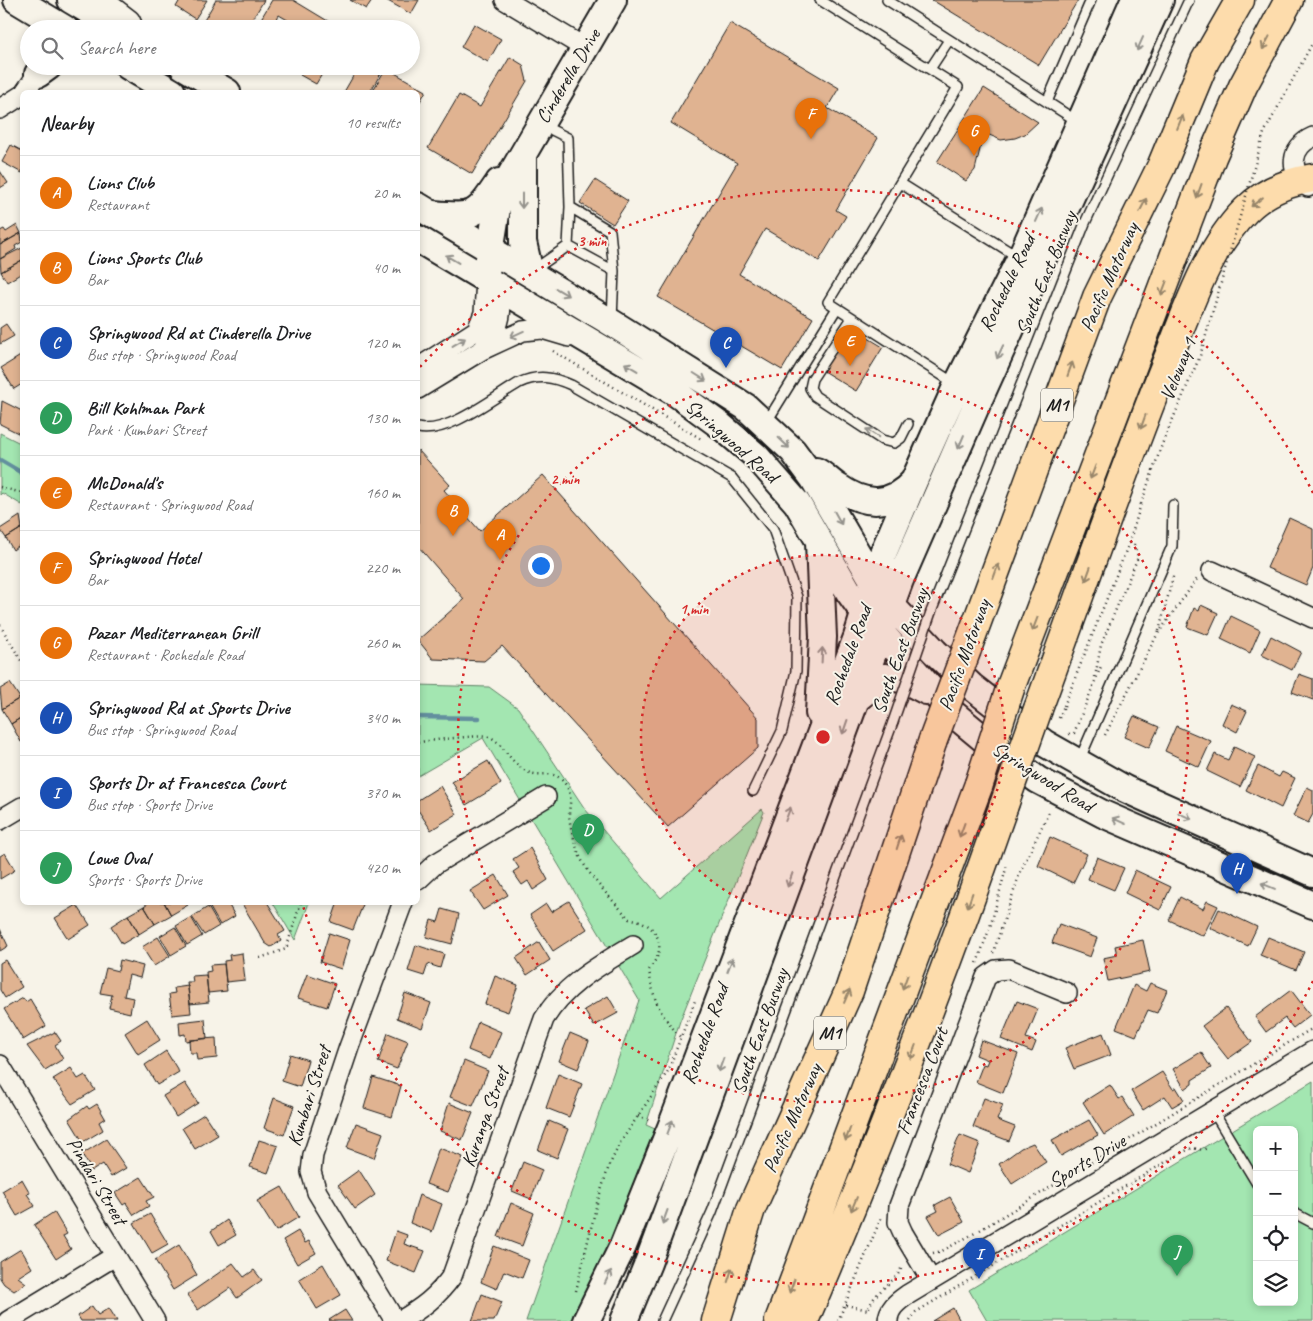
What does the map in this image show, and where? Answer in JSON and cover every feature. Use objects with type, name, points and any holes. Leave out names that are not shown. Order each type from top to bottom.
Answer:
[{"type":"highway","name":"Pacific Motorway","points":[[716,1321],[751,1209],[849,991],[933,740],[1097,297],[1162,167],[1205,61],[1240,0]]},
{"type":"highway","points":[[779,1321],[979,784],[1011,686],[1212,158],[1243,86],[1289,0]]},
{"type":"highway","points":[[804,1321],[868,1172],[956,943],[1004,805],[1051,707],[1150,404],[1210,260],[1224,237],[1246,211],[1273,190],[1309,183]]},
{"type":"main road","points":[[13,0],[30,20]]},
{"type":"main road","points":[[17,0],[50,20]]},
{"type":"main road","name":"Cinderella Drive","points":[[523,152],[613,0]]},
{"type":"main road","name":"Rochedale Road","points":[[586,1321],[623,1246],[671,1127],[874,582],[914,481],[957,385],[1020,258],[1134,0]]},
{"type":"main road","name":"Rochedale Road","points":[[624,1321],[648,1263],[854,700],[905,567],[1160,0]]},
{"type":"main road","points":[[85,2],[108,20]]},
{"type":"main road","points":[[142,75],[168,90]]},
{"type":"main road","points":[[198,75],[224,90]]},
{"type":"main road","points":[[424,210],[463,216],[472,214],[485,202],[523,152]]},
{"type":"main road","points":[[492,283],[491,250],[493,225],[502,191],[523,152]]},
{"type":"main road","points":[[523,152],[524,242],[530,273]]},
{"type":"main road","name":"Springwood Road","points":[[424,210],[725,393],[765,424],[802,463],[824,493],[874,582],[891,605],[935,652],[971,686],[1044,743],[1078,764],[1125,788],[1313,873]]},
{"type":"main road","name":"Springwood Road","points":[[420,240],[673,391],[722,426],[779,480],[797,502],[849,592],[864,613],[950,711],[988,744],[1055,789],[1110,817],[1313,905]]},
{"type":"main road","points":[[802,463],[846,493],[865,501],[878,501],[898,495],[904,492],[914,481]]},
{"type":"main road","points":[[817,739],[823,637],[819,538]]},
{"type":"main road","points":[[854,700],[877,681],[884,677],[894,676],[922,688],[950,711]]},
{"type":"street","points":[[505,0],[585,48]]},
{"type":"street","points":[[72,20],[85,2],[130,20]]},
{"type":"street","points":[[23,90],[36,79]]},
{"type":"street","points":[[0,109],[20,92]]},
{"type":"street","points":[[1309,183],[1295,172],[1295,155],[1301,144],[1313,137]]},
{"type":"street","points":[[482,350],[492,338],[499,325],[501,310],[492,283]]},
{"type":"street","points":[[420,367],[477,330],[492,283]]},
{"type":"street","points":[[420,388],[482,350],[520,332],[534,329],[551,331],[597,346]]},
{"type":"street","points":[[1212,571],[1313,618]]},
{"type":"street","points":[[420,878],[435,864],[546,797]]},
{"type":"street","points":[[0,820],[20,808]]},
{"type":"street","name":"Kumbari Street","points":[[396,1321],[317,1192],[311,1172],[313,1155],[349,1047],[402,905]]},
{"type":"street","name":"Kuranga Street","points":[[400,1321],[428,1304],[440,1293],[452,1276],[544,1019],[554,1003],[575,981],[633,944]]},
{"type":"street","points":[[996,970],[1010,969],[1067,993]]},
{"type":"street","name":"Francesca Court","points":[[932,1280],[898,1222],[899,1206],[986,977],[996,970]]},
{"type":"street","name":"Sports Drive","points":[[888,1318],[899,1301],[932,1280],[1313,1051]]},
{"type":"street","name":"Pindari Street","points":[[0,1065],[156,1321]]},
{"type":"street","points":[[8,1321],[115,1256]]},
{"type":"lane","points":[[820,0],[958,87],[828,302],[957,385]]},
{"type":"lane","points":[[887,0],[1080,123]]},
{"type":"lane","points":[[1047,102],[1090,0]]},
{"type":"lane","name":"South East Busway","points":[[662,1321],[712,1212],[932,612],[1084,223],[1189,0]]},
{"type":"lane","points":[[930,69],[949,40]]},
{"type":"lane","points":[[540,124],[568,138],[570,207],[568,246]]},
{"type":"lane","points":[[900,183],[1020,258]]},
{"type":"lane","points":[[570,207],[610,231],[614,271],[612,323]]},
{"type":"lane","points":[[530,273],[568,246]]},
{"type":"lane","points":[[568,246],[614,271]]},
{"type":"lane","points":[[765,424],[837,308]]},
{"type":"lane","points":[[852,318],[812,379],[810,388],[815,396],[882,440],[894,443],[901,438],[908,424]]},
{"type":"lane","points":[[420,428],[427,430],[443,428],[527,379],[547,377],[571,385],[732,478],[773,529],[797,597],[796,671],[782,731],[753,791]]},
{"type":"lane","points":[[1078,764],[1172,546],[1173,505]]},
{"type":"lane","points":[[1213,1111],[1253,1177]]},
{"type":"lane","points":[[1298,1215],[1313,1223]]},
{"type":"path","name":"Veloway 1","points":[[1051,707],[1129,543],[1163,442],[1200,356],[1264,134],[1313,42]]},
{"type":"path","points":[[0,487],[20,492]]},
{"type":"path","points":[[1094,683],[1101,645],[1138,557],[1134,545],[1129,543]]},
{"type":"path","points":[[1103,738],[1158,634],[1195,580],[1212,571]]},
{"type":"path","points":[[0,626],[20,659]]},
{"type":"path","points":[[1074,733],[1102,664]]},
{"type":"path","points":[[420,742],[483,735],[491,737],[520,768],[534,774],[544,772],[555,774],[561,779],[568,787],[571,797],[569,817],[578,851],[591,874],[629,919],[648,925],[658,938],[658,956],[649,970],[652,989],[658,1010],[681,1038]]},
{"type":"path","points":[[996,970],[992,956],[1021,870],[1051,808]]},
{"type":"path","points":[[260,958],[286,948],[300,905]]},
{"type":"path","points":[[574,1298],[597,1203],[610,1166],[620,1143],[668,1071],[696,998]]},
{"type":"path","points":[[929,1254],[942,1251],[972,1234],[1313,1028]]},
{"type":"path","points":[[910,1321],[916,1312],[1170,1159],[1192,1148],[1203,1150],[1207,1148]]},
{"type":"path","points":[[846,1305],[868,1310],[879,1290],[901,1272],[902,1259]]},
{"type":"green space","points":[[0,433],[20,443],[20,504],[2,493],[0,495]]},
{"type":"green space","points":[[420,685],[489,687],[518,708],[585,809],[661,898],[762,809],[764,812],[680,1021],[646,1125],[655,1129],[598,1271],[572,1321],[526,1321],[639,1000],[483,738],[420,775]]},
{"type":"green space","points":[[274,905],[308,905],[295,940]]},
{"type":"green space","points":[[1313,1081],[1313,1321],[987,1321],[969,1290]]},
{"type":"building","points":[[180,0],[207,0],[195,19],[176,7]]},
{"type":"building","points":[[216,0],[264,0],[252,20],[204,20]]},
{"type":"building","points":[[272,0],[293,0],[326,20],[288,20],[279,15],[276,20],[260,20]]},
{"type":"building","points":[[350,0],[372,0],[366,9]]},
{"type":"building","points":[[386,0],[419,0],[411,14]]},
{"type":"building","points":[[932,0],[1078,0],[1039,65]]},
{"type":"building","points":[[730,23],[839,88],[827,108],[878,138],[836,210],[846,216],[819,261],[765,229],[739,274],[813,318],[782,370],[658,297],[737,163],[671,123]]},
{"type":"building","points":[[474,24],[501,39],[488,62],[461,47]]},
{"type":"building","points":[[510,57],[523,65],[527,81],[472,174],[428,148],[459,95],[480,107]]},
{"type":"building","points":[[300,75],[322,75],[316,84]]},
{"type":"building","points":[[354,75],[380,75],[371,90],[345,90]]},
{"type":"building","points":[[382,75],[398,75],[426,91],[420,102],[420,90],[373,90]]},
{"type":"building","points":[[984,88],[1038,122],[1025,134],[1015,138],[1001,140],[987,134],[981,145],[975,170],[966,181],[937,162]]},
{"type":"building","points":[[11,145],[20,150],[20,172],[2,162]]},
{"type":"building","points":[[0,171],[8,183],[0,188]]},
{"type":"building","points":[[595,180],[628,201],[613,224],[580,203]]},
{"type":"building","points":[[17,225],[20,234],[0,245],[0,231],[4,229],[6,232]]},
{"type":"building","points":[[20,234],[20,243],[15,246],[16,249],[0,259],[0,245]]},
{"type":"building","points":[[20,249],[20,261],[1,272],[0,259]]},
{"type":"building","points":[[20,261],[20,274],[7,282],[1,272]]},
{"type":"building","points":[[6,324],[14,336],[0,344],[0,328]]},
{"type":"building","points":[[850,327],[883,347],[856,391],[823,371]]},
{"type":"building","points":[[20,356],[20,385],[14,389],[1,368]]},
{"type":"building","points":[[2,401],[20,410],[20,434],[0,424]]},
{"type":"building","points":[[420,452],[450,485],[444,490],[480,531],[543,475],[758,718],[758,748],[668,827],[502,646],[484,661],[433,659],[420,643],[420,638],[464,599],[420,548]]},
{"type":"building","points":[[20,516],[20,529],[6,538],[0,529]]},
{"type":"building","points":[[1289,518],[1313,529],[1313,568],[1306,585],[1267,568]]},
{"type":"building","points":[[20,529],[20,545],[13,550],[6,538]]},
{"type":"building","points":[[1201,605],[1218,613],[1208,635],[1187,627],[1194,608],[1199,611]]},
{"type":"building","points":[[1231,616],[1260,630],[1250,653],[1221,639]]},
{"type":"building","points":[[1271,636],[1301,652],[1292,670],[1262,655]]},
{"type":"building","points":[[1299,674],[1313,679],[1313,700],[1292,692]]},
{"type":"building","points":[[10,683],[20,698],[2,709],[0,689]]},
{"type":"building","points":[[20,698],[20,718],[11,724],[2,709]]},
{"type":"building","points":[[1231,704],[1247,711],[1237,732],[1222,724]]},
{"type":"building","points":[[1134,716],[1159,727],[1149,748],[1124,737]]},
{"type":"building","points":[[20,718],[20,740],[11,724]]},
{"type":"building","points":[[1176,726],[1211,741],[1199,767],[1165,751]]},
{"type":"building","points":[[1234,747],[1255,757],[1240,787],[1207,771],[1215,754],[1228,760]]},
{"type":"building","points":[[488,761],[501,784],[466,805],[452,782]]},
{"type":"building","points":[[1258,766],[1279,777],[1282,772],[1295,778],[1281,808],[1246,790]]},
{"type":"building","points":[[440,786],[457,814],[431,830],[420,813],[420,799]]},
{"type":"building","points":[[1307,787],[1313,790],[1313,814],[1308,823],[1293,816]]},
{"type":"building","points":[[1050,837],[1087,854],[1073,883],[1038,866]]},
{"type":"building","points":[[530,848],[548,880],[533,890],[528,881],[522,885],[513,872],[519,868],[513,859]]},
{"type":"building","points":[[5,853],[15,870],[0,879],[0,856]]},
{"type":"building","points":[[1097,857],[1124,868],[1114,890],[1088,879]]},
{"type":"building","points":[[1135,870],[1171,887],[1160,910],[1125,893]]},
{"type":"building","points":[[496,875],[508,895],[483,910],[470,891]]},
{"type":"building","points":[[1180,897],[1203,909],[1207,901],[1218,906],[1203,936],[1169,920]]},
{"type":"building","points":[[569,901],[587,929],[553,951],[530,915],[546,904],[551,912]]},
{"type":"building","points":[[77,905],[90,925],[68,939],[55,918]]},
{"type":"building","points":[[166,905],[171,915],[155,924],[144,906]]},
{"type":"building","points":[[166,905],[188,905],[171,915]]},
{"type":"building","points":[[229,905],[235,916],[220,925],[209,906]]},
{"type":"building","points":[[243,905],[269,905],[285,931],[278,935],[281,941],[271,947],[265,943]]},
{"type":"building","points":[[337,905],[363,905],[353,930],[331,922]]},
{"type":"building","points":[[144,906],[155,924],[139,934],[128,915]]},
{"type":"building","points":[[208,907],[219,926],[204,935],[192,917]]},
{"type":"building","points":[[442,909],[459,914],[452,944],[426,937],[431,920],[438,922]]},
{"type":"building","points":[[1219,909],[1257,927],[1248,946],[1210,928]]},
{"type":"building","points":[[128,915],[139,934],[122,944],[111,926]]},
{"type":"building","points":[[191,917],[202,936],[187,945],[176,926]]},
{"type":"building","points":[[1059,924],[1097,938],[1090,957],[1052,943]]},
{"type":"building","points":[[175,927],[186,946],[171,955],[160,936]]},
{"type":"building","points":[[0,929],[8,946],[0,951]]},
{"type":"building","points":[[329,933],[350,940],[341,969],[320,962]]},
{"type":"building","points":[[158,937],[170,956],[154,966],[142,947]]},
{"type":"building","points":[[1268,937],[1304,952],[1296,970],[1260,955]]},
{"type":"building","points":[[1143,940],[1150,972],[1108,981],[1103,958],[1117,955],[1115,946]]},
{"type":"building","points":[[539,942],[550,960],[527,975],[516,958]]},
{"type":"building","points":[[416,945],[444,954],[440,968],[428,964],[424,976],[408,971]]},
{"type":"building","points":[[242,953],[245,980],[226,982],[224,961],[230,960],[229,955]]},
{"type":"building","points":[[5,960],[22,987],[5,998],[0,990],[0,963]]},
{"type":"building","points":[[120,960],[143,966],[140,978],[129,975],[124,996],[133,998],[130,1013],[109,1008],[112,995],[100,993],[106,968],[118,971]]},
{"type":"building","points":[[224,964],[227,991],[208,993],[206,972],[211,971],[210,965]]},
{"type":"building","points":[[307,974],[335,984],[327,1007],[298,998]]},
{"type":"building","points":[[206,975],[209,1002],[190,1004],[187,982],[193,982],[192,976]]},
{"type":"building","points":[[495,976],[518,985],[508,1012],[485,1004]]},
{"type":"building","points":[[1150,983],[1167,990],[1157,1013],[1148,1010],[1136,1036],[1116,1028],[1134,985],[1146,991]]},
{"type":"building","points":[[188,986],[191,1013],[172,1015],[169,994],[175,993],[174,988]]},
{"type":"building","points":[[1291,990],[1310,1015],[1293,1028],[1285,1018],[1266,1032],[1255,1017]]},
{"type":"building","points":[[405,993],[431,1003],[422,1028],[397,1018]]},
{"type":"building","points":[[608,996],[618,1013],[594,1026],[584,1010]]},
{"type":"building","points":[[23,998],[26,1002],[30,999],[46,1026],[23,1040],[4,1009]]},
{"type":"building","points":[[1017,1001],[1038,1009],[1026,1038],[1036,1042],[1032,1052],[1001,1039]]},
{"type":"building","points":[[1226,1008],[1252,1042],[1228,1059],[1202,1026]]},
{"type":"building","points":[[147,1019],[160,1040],[138,1054],[125,1033]]},
{"type":"building","points":[[205,1019],[207,1038],[186,1041],[185,1034],[180,1035],[179,1022]]},
{"type":"building","points":[[478,1022],[501,1032],[490,1059],[468,1050]]},
{"type":"building","points":[[55,1032],[61,1041],[55,1045],[63,1059],[45,1070],[27,1046]]},
{"type":"building","points":[[388,1033],[408,1041],[397,1069],[378,1062]]},
{"type":"building","points":[[570,1033],[589,1041],[578,1069],[559,1061]]},
{"type":"building","points":[[1103,1033],[1111,1055],[1074,1069],[1065,1048]]},
{"type":"building","points":[[216,1038],[217,1058],[197,1060],[196,1053],[190,1053],[189,1040]]},
{"type":"building","points":[[981,1040],[1018,1054],[1003,1093],[976,1082],[983,1064],[986,1065],[988,1060],[976,1055]]},
{"type":"building","points":[[166,1051],[179,1072],[157,1085],[145,1065]]},
{"type":"building","points":[[1201,1052],[1211,1068],[1192,1080],[1192,1084],[1185,1089],[1173,1069]]},
{"type":"building","points":[[290,1054],[308,1060],[300,1087],[282,1081]]},
{"type":"building","points":[[464,1061],[488,1071],[473,1106],[450,1097]]},
{"type":"building","points":[[71,1068],[78,1079],[85,1075],[95,1090],[72,1104],[53,1079]]},
{"type":"building","points":[[1162,1072],[1173,1089],[1176,1087],[1184,1100],[1172,1107],[1165,1096],[1143,1110],[1131,1091]]},
{"type":"building","points":[[558,1074],[582,1084],[569,1117],[546,1108]]},
{"type":"building","points":[[373,1077],[401,1086],[392,1117],[364,1108]]},
{"type":"building","points":[[185,1083],[198,1103],[176,1117],[163,1096]]},
{"type":"building","points":[[1110,1085],[1119,1099],[1122,1097],[1134,1116],[1104,1135],[1083,1102]]},
{"type":"building","points":[[274,1098],[294,1106],[284,1135],[264,1128]]},
{"type":"building","points":[[984,1098],[1003,1105],[997,1120],[1015,1127],[1009,1141],[973,1127]]},
{"type":"building","points":[[449,1103],[473,1113],[462,1140],[440,1131]]},
{"type":"building","points":[[97,1104],[105,1118],[99,1122],[103,1130],[83,1142],[69,1119],[87,1106],[89,1109]]},
{"type":"building","points":[[204,1114],[218,1135],[195,1149],[182,1128]]},
{"type":"building","points":[[1089,1120],[1098,1135],[1061,1156],[1052,1140]]},
{"type":"building","points":[[549,1121],[568,1129],[557,1158],[538,1150]]},
{"type":"building","points":[[356,1123],[383,1133],[374,1158],[347,1148]]},
{"type":"building","points":[[960,1135],[980,1143],[968,1173],[947,1164]]},
{"type":"building","points":[[106,1139],[126,1168],[111,1177],[103,1164],[92,1171],[82,1154]]},
{"type":"building","points":[[259,1140],[278,1146],[268,1173],[250,1167]]},
{"type":"building","points":[[1033,1143],[1046,1162],[1012,1184],[999,1164],[1021,1148]]},
{"type":"building","points":[[439,1148],[463,1157],[448,1192],[426,1184]]},
{"type":"building","points":[[523,1162],[542,1170],[531,1199],[512,1191]]},
{"type":"building","points":[[359,1170],[375,1195],[355,1209],[338,1185]]},
{"type":"building","points":[[141,1177],[154,1197],[146,1201],[149,1206],[134,1215],[126,1203],[123,1205],[115,1193]]},
{"type":"building","points":[[22,1179],[30,1193],[27,1194],[35,1206],[17,1216],[2,1191]]},
{"type":"building","points":[[282,1187],[299,1217],[276,1231],[257,1201]]},
{"type":"building","points":[[419,1195],[442,1204],[432,1232],[410,1223]]},
{"type":"building","points":[[950,1197],[964,1222],[939,1235],[928,1216],[938,1211],[935,1205]]},
{"type":"building","points":[[511,1203],[534,1213],[522,1246],[498,1237]]},
{"type":"building","points":[[54,1212],[67,1234],[63,1236],[71,1249],[56,1259],[34,1225]]},
{"type":"building","points":[[150,1214],[168,1244],[152,1253],[134,1223]]},
{"type":"building","points":[[227,1220],[236,1235],[219,1245],[211,1231]]},
{"type":"building","points":[[298,1231],[305,1243],[309,1241],[316,1253],[297,1264],[283,1240]]},
{"type":"building","points":[[396,1231],[407,1235],[404,1244],[425,1251],[416,1273],[386,1261]]},
{"type":"building","points":[[179,1245],[197,1275],[173,1290],[155,1260]]},
{"type":"building","points":[[494,1246],[529,1260],[522,1278],[504,1271],[497,1289],[481,1282]]},
{"type":"building","points":[[21,1249],[32,1268],[18,1277],[26,1283],[14,1291],[4,1284],[0,1278],[0,1262]]},
{"type":"building","points":[[233,1263],[244,1277],[254,1270],[262,1280],[237,1298],[230,1288],[198,1310],[187,1295]]},
{"type":"building","points":[[323,1264],[341,1295],[317,1309],[299,1279]]},
{"type":"building","points":[[482,1294],[502,1302],[494,1321],[472,1321]]},
{"type":"building","points":[[92,1306],[98,1315],[109,1308],[117,1321],[81,1321],[78,1316]]},
{"type":"building","points":[[953,1308],[960,1321],[932,1321]]},
{"type":"building","points":[[345,1310],[352,1321],[329,1320]]},
{"type":"waterway","points":[[0,460],[20,472]]},
{"type":"waterway","points":[[420,717],[479,718]]},
{"type":"place","name":"Springwood Hotel","points":[[811,139]]},
{"type":"place","name":"Pazar Mediterranean Grill","points":[[974,156]]},
{"type":"place","name":"McDonald's","points":[[850,366]]},
{"type":"place","name":"Springwood Rd at Cinderella Drive","points":[[726,368]]},
{"type":"place","name":"Lions Sports Club","points":[[453,536]]},
{"type":"place","name":"Lions Club","points":[[500,560]]},
{"type":"place","name":"Bill Kohlman Park","points":[[588,855]]},
{"type":"place","name":"Springwood Rd at Sports Drive","points":[[1237,894]]},
{"type":"place","name":"Lowe Oval","points":[[1177,1276]]},
{"type":"place","name":"Sports Dr at Francesca Court","points":[[979,1279]]}]
